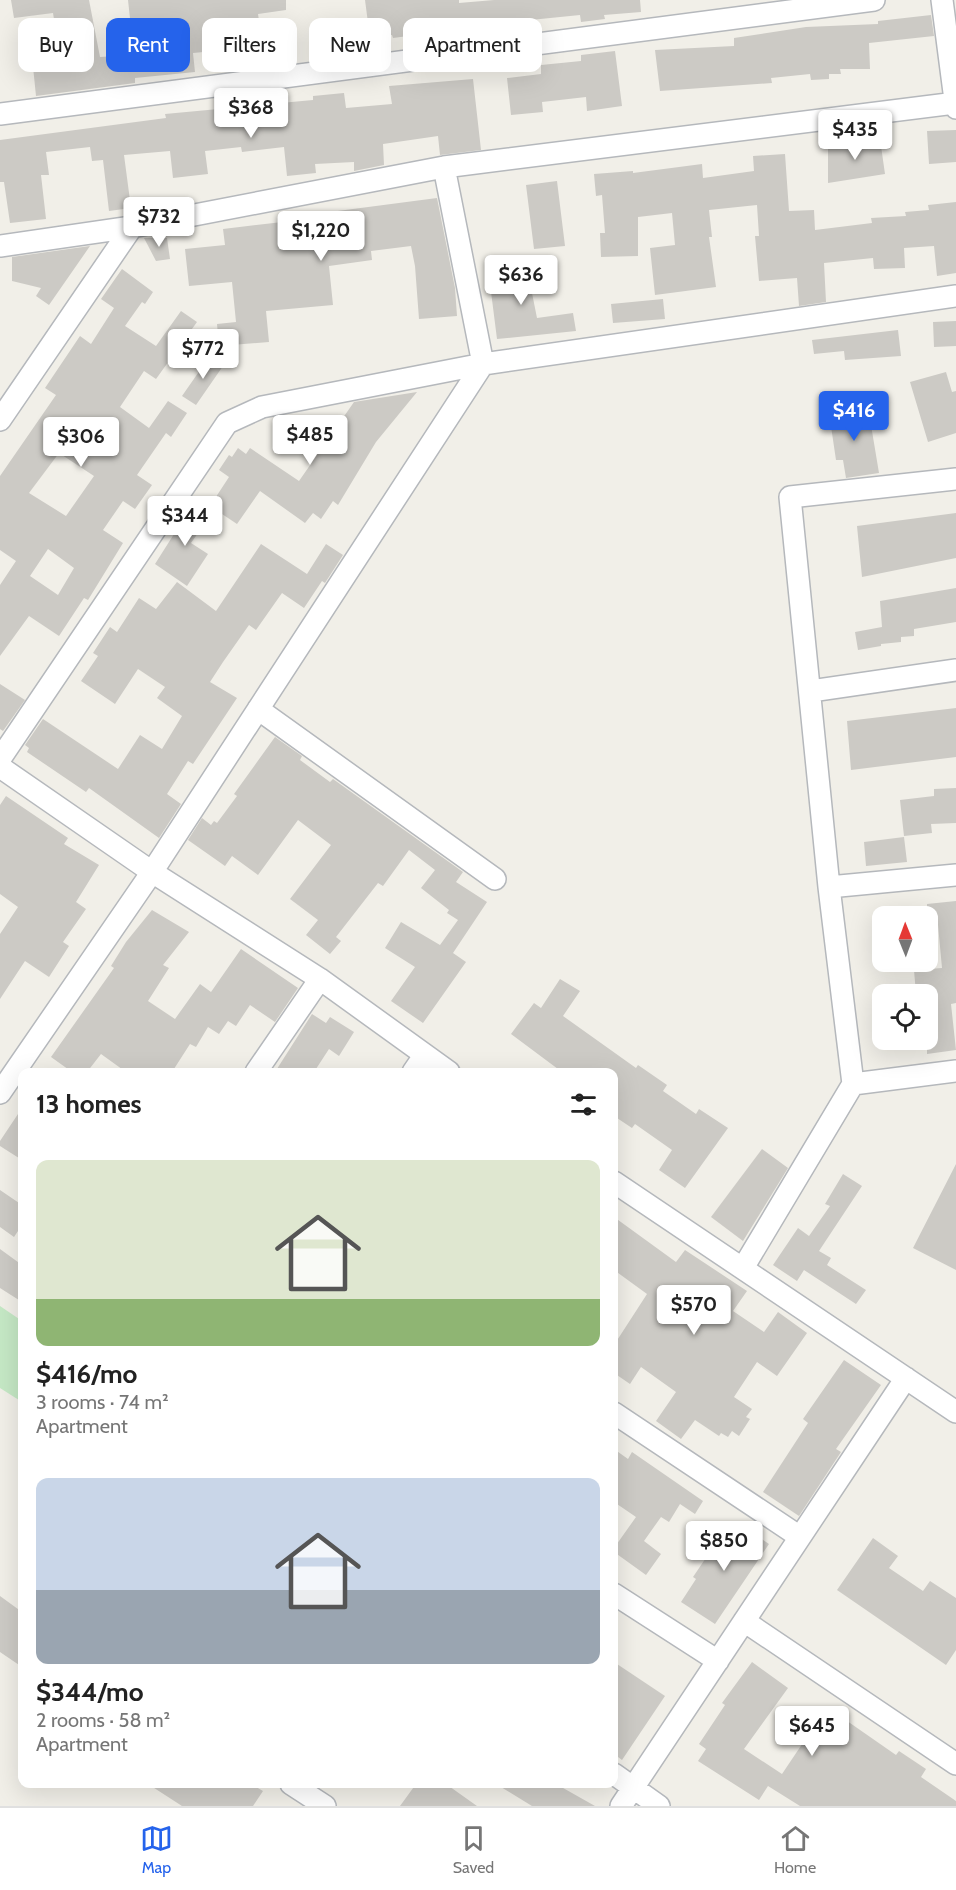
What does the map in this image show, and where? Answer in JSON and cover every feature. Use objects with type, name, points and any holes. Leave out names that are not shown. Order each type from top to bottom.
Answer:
[{"type":"street","points":[[0,114],[874,0]]},
{"type":"street","points":[[942,0],[956,108]]},
{"type":"street","points":[[0,246],[132,227],[444,167],[956,103]]},
{"type":"street","points":[[0,1093],[152,872],[483,364],[444,167]]},
{"type":"street","points":[[0,420],[132,227]]},
{"type":"street","points":[[0,759],[227,423],[262,407],[483,364],[956,296]]},
{"type":"street","points":[[743,1268],[854,1084],[829,887],[790,497],[956,479]]},
{"type":"street","points":[[811,691],[956,670]]},
{"type":"street","points":[[258,709],[495,879]]},
{"type":"street","points":[[0,767],[152,872],[320,980],[419,1064],[434,1068]]},
{"type":"street","points":[[829,887],[956,875]]},
{"type":"street","points":[[259,1068],[320,980]]},
{"type":"street","points":[[854,1084],[956,1071]]},
{"type":"street","points":[[618,1185],[956,1412]]},
{"type":"street","points":[[621,1806],[906,1378]]},
{"type":"street","points":[[618,1416],[800,1537]]},
{"type":"street","points":[[618,1597],[718,1661]]},
{"type":"street","points":[[744,1622],[956,1764]]},
{"type":"street","points":[[618,1777],[659,1806]]},
{"type":"street","points":[[297,1788],[325,1806]]},
{"type":"green space","points":[[0,1306],[18,1318],[18,1399],[0,1388]]},
{"type":"building","points":[[11,0],[89,0],[92,18],[54,18],[53,13],[14,18]]},
{"type":"building","points":[[128,0],[286,0],[286,10],[258,14],[259,18],[202,18],[202,52],[193,53],[195,72],[135,78],[135,83],[36,96],[34,72],[94,72],[94,26],[100,57],[106,57],[106,72],[190,72],[190,18],[130,18]]},
{"type":"building","points":[[365,0],[459,0],[459,3],[494,0],[640,0],[641,12],[604,15],[605,19],[581,22],[580,15],[542,19],[403,18],[403,37],[393,38],[391,18],[367,18]]},
{"type":"building","points":[[931,15],[934,36],[869,43],[870,69],[840,69],[841,74],[829,74],[829,79],[811,80],[810,74],[771,78],[772,83],[660,91],[655,50],[734,46],[734,38],[806,27],[878,24],[878,21]]},
{"type":"building","points":[[615,51],[622,106],[587,111],[586,97],[542,102],[543,112],[511,115],[507,78],[541,74],[542,65],[581,61],[581,55]]},
{"type":"building","points":[[473,79],[481,150],[440,155],[438,136],[383,144],[384,165],[354,171],[354,162],[315,164],[316,173],[287,176],[284,147],[242,152],[241,147],[205,151],[208,174],[173,178],[170,151],[124,155],[131,208],[109,211],[103,160],[92,161],[90,147],[46,152],[49,175],[41,175],[46,219],[10,223],[4,182],[0,182],[0,140],[166,118],[165,114],[313,100],[313,96],[344,93],[346,108],[392,104],[389,86]]},
{"type":"building","points":[[956,130],[956,162],[929,164],[927,131]]},
{"type":"building","points":[[880,139],[885,174],[828,183],[828,148]]},
{"type":"building","points":[[785,154],[789,211],[814,210],[815,230],[872,223],[871,218],[906,216],[905,212],[929,210],[928,205],[956,202],[956,273],[937,276],[934,246],[904,248],[905,268],[874,269],[873,258],[824,263],[826,302],[799,306],[797,278],[759,281],[755,236],[759,236],[757,205],[709,210],[712,237],[709,237],[716,287],[655,295],[650,248],[675,245],[672,213],[638,217],[638,256],[601,257],[600,233],[605,233],[602,195],[596,196],[594,174],[633,171],[633,173],[702,164],[703,178],[754,171],[753,156]]},
{"type":"building","points":[[557,181],[565,246],[534,249],[526,185]]},
{"type":"building","points":[[437,198],[455,288],[457,316],[419,319],[411,246],[371,251],[372,260],[329,266],[333,305],[266,311],[269,342],[219,346],[217,324],[236,322],[232,282],[189,286],[185,249],[225,245],[223,229],[330,216],[330,212]]},
{"type":"building","points":[[144,238],[167,238],[170,259],[156,261]]},
{"type":"building","points":[[90,246],[49,305],[36,296],[41,288],[12,281],[12,257]]},
{"type":"building","points":[[526,263],[537,318],[573,313],[576,331],[497,339],[488,268]]},
{"type":"building","points":[[122,269],[153,292],[145,304],[142,302],[125,326],[156,346],[181,311],[197,322],[156,379],[144,371],[120,407],[149,428],[168,401],[187,413],[171,437],[166,433],[137,475],[152,485],[135,509],[123,501],[103,530],[123,543],[88,600],[84,598],[59,636],[29,616],[0,656],[0,585],[16,561],[0,550],[0,476],[56,395],[45,388],[80,336],[91,344],[114,308],[101,299]],"holes":[[[59,453],[94,476],[66,516],[29,493]],[[48,549],[74,568],[58,595],[30,576]]]},
{"type":"building","points":[[663,299],[665,319],[613,323],[611,304]]},
{"type":"building","points":[[956,321],[956,346],[934,347],[933,322]]},
{"type":"building","points":[[898,330],[901,356],[845,360],[844,351],[814,354],[812,340]]},
{"type":"building","points":[[212,353],[223,366],[196,405],[182,396]]},
{"type":"building","points":[[946,372],[952,392],[956,391],[956,433],[928,442],[910,382]]},
{"type":"building","points":[[417,392],[376,442],[338,505],[333,501],[321,519],[313,513],[305,523],[260,491],[237,524],[210,506],[229,477],[219,470],[229,455],[232,457],[238,448],[246,454],[250,448],[299,481],[354,402]]},
{"type":"building","points":[[868,407],[879,473],[846,478],[843,460],[836,460],[829,413]]},
{"type":"building","points":[[195,501],[212,513],[191,543],[208,554],[187,586],[155,564]]},
{"type":"building","points":[[956,513],[956,558],[862,577],[857,526]]},
{"type":"building","points":[[261,544],[307,574],[326,544],[343,555],[325,583],[322,581],[304,608],[282,593],[256,630],[249,625],[223,662],[210,682],[237,698],[193,764],[188,761],[167,794],[181,804],[159,838],[89,788],[86,792],[27,752],[29,748],[25,745],[43,719],[118,769],[140,735],[162,749],[182,716],[157,698],[165,687],[138,669],[115,704],[81,681],[98,656],[93,653],[110,627],[117,632],[139,598],[156,609],[177,582],[216,611]]},
{"type":"building","points":[[956,588],[956,622],[914,629],[914,636],[901,637],[901,642],[858,650],[855,632],[882,627],[880,601]]},
{"type":"building","points":[[0,684],[25,700],[3,731],[0,729]]},
{"type":"building","points":[[956,708],[956,757],[851,770],[847,721]]},
{"type":"building","points":[[275,737],[302,756],[300,760],[330,782],[333,779],[463,872],[456,882],[487,902],[453,953],[466,962],[423,1023],[391,1001],[415,967],[385,948],[401,922],[440,945],[458,920],[447,913],[449,910],[421,888],[435,870],[409,850],[383,886],[378,883],[336,937],[341,941],[330,954],[306,935],[318,920],[290,899],[331,845],[298,820],[258,875],[232,856],[225,866],[188,840],[202,818],[211,825],[214,821],[217,823],[237,796],[234,794]]},
{"type":"building","points":[[956,788],[956,823],[931,824],[932,833],[904,836],[900,800],[934,796],[934,789]]},
{"type":"building","points":[[6,796],[68,838],[64,844],[99,865],[76,902],[86,909],[63,942],[69,946],[49,977],[25,961],[0,999],[0,934],[18,907],[0,894],[0,805]]},
{"type":"building","points":[[904,837],[907,862],[866,866],[864,842]]},
{"type":"building","points":[[956,901],[956,1003],[951,1004],[956,1050],[927,1054],[927,1050],[938,1050],[938,984],[915,984],[914,972],[938,972],[938,968],[942,968],[938,906],[927,906],[927,904]]},
{"type":"building","points":[[152,910],[189,932],[163,965],[169,968],[148,1001],[175,1019],[200,984],[211,992],[241,949],[298,988],[275,1022],[250,1005],[236,1026],[228,1021],[219,1034],[208,1027],[196,1047],[190,1044],[175,1068],[120,1068],[101,1054],[90,1068],[66,1068],[51,1057],[114,968],[111,966],[126,942]]},
{"type":"building","points":[[560,979],[580,991],[563,1016],[636,1068],[638,1065],[667,1085],[663,1091],[696,1114],[699,1109],[728,1128],[685,1188],[659,1170],[672,1150],[635,1124],[632,1128],[618,1119],[618,1068],[557,1068],[511,1034],[534,1003],[541,1008]]},
{"type":"building","points":[[312,1014],[326,1023],[330,1017],[354,1032],[339,1056],[329,1049],[317,1068],[278,1068]]},
{"type":"building","points":[[18,1114],[18,1157],[0,1146],[0,1141]]},
{"type":"building","points":[[762,1149],[788,1168],[743,1241],[711,1217]]},
{"type":"building","points":[[956,1164],[956,1270],[913,1248]]},
{"type":"building","points":[[843,1174],[862,1186],[819,1251],[831,1258],[827,1265],[866,1290],[856,1304],[804,1270],[797,1281],[773,1265],[798,1228],[809,1236],[830,1206],[825,1204]]},
{"type":"building","points":[[0,1190],[18,1202],[18,1231],[14,1237],[0,1227]]},
{"type":"building","points":[[618,1220],[676,1262],[685,1250],[747,1291],[733,1311],[764,1332],[778,1312],[807,1333],[777,1376],[757,1362],[734,1397],[752,1409],[746,1417],[750,1419],[739,1436],[732,1431],[728,1437],[721,1433],[719,1436],[695,1420],[681,1439],[656,1421],[676,1392],[641,1367],[630,1384],[618,1376],[618,1339],[647,1294],[618,1273]]},
{"type":"building","points":[[0,1249],[18,1262],[18,1299],[0,1288]]},
{"type":"building","points":[[844,1360],[881,1385],[836,1449],[841,1452],[799,1516],[763,1492],[808,1423],[803,1419]]},
{"type":"building","points":[[618,1452],[628,1459],[632,1452],[703,1501],[695,1514],[680,1504],[669,1522],[661,1517],[644,1541],[661,1554],[646,1575],[618,1555],[618,1542],[636,1517],[618,1505]]},
{"type":"building","points":[[735,1521],[769,1544],[715,1624],[681,1602],[696,1579],[693,1577],[720,1537],[723,1540]]},
{"type":"building","points":[[873,1538],[898,1556],[889,1568],[923,1591],[930,1581],[956,1598],[956,1650],[946,1665],[837,1590]]},
{"type":"building","points":[[0,1596],[18,1609],[18,1664],[0,1652]]},
{"type":"building","points":[[752,1662],[788,1688],[744,1749],[782,1774],[827,1707],[896,1755],[899,1751],[926,1769],[921,1777],[956,1801],[956,1806],[800,1806],[768,1786],[759,1800],[698,1761],[706,1749],[699,1744],[725,1705],[722,1703]]},
{"type":"building","points":[[618,1665],[665,1696],[622,1760],[618,1757]]},
{"type":"building","points":[[154,1788],[258,1788],[263,1791],[253,1806],[182,1806]]},
{"type":"building","points":[[413,1788],[452,1788],[477,1806],[400,1806]]},
{"type":"building","points":[[503,1788],[563,1788],[595,1806],[532,1806]]}]
